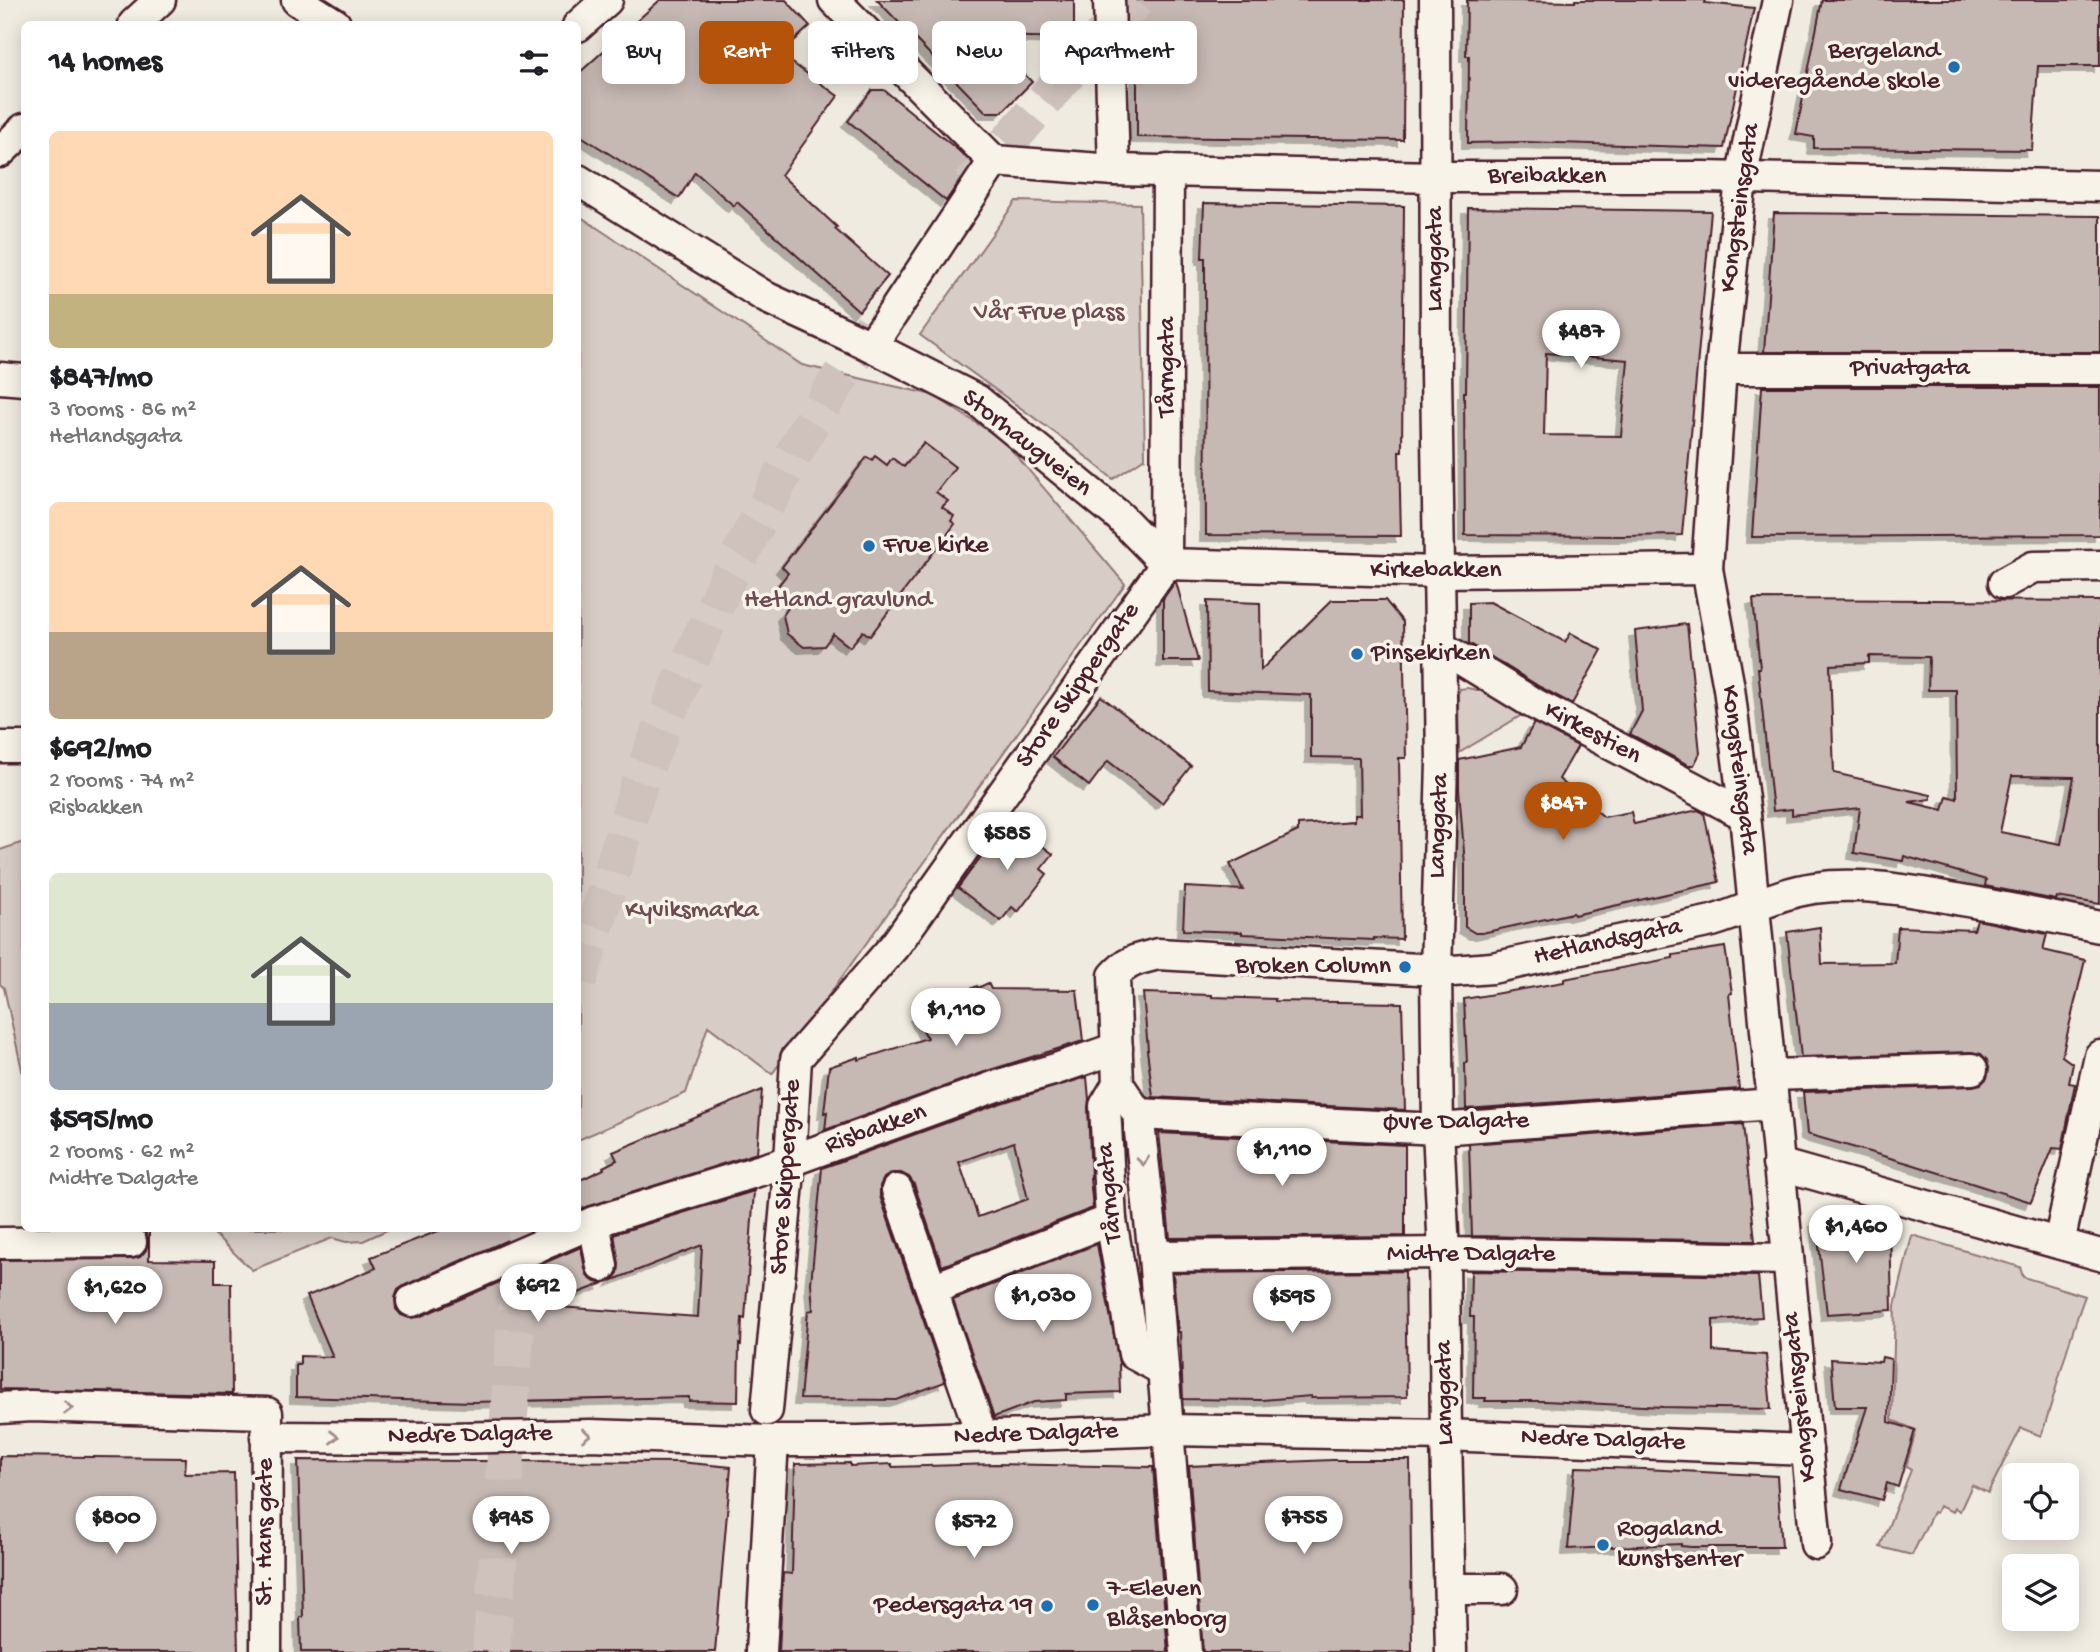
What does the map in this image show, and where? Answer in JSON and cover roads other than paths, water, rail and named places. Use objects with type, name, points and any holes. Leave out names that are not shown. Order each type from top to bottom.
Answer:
[{"type":"street","points":[[137,21],[160,0]]},
{"type":"street","points":[[297,0],[330,21]]},
{"type":"street","points":[[581,23],[607,0]]},
{"type":"street","points":[[834,0],[994,161],[871,346]]},
{"type":"street","points":[[1109,0],[1114,170]]},
{"type":"street","name":"Langgata","points":[[1435,0],[1436,372],[1442,762],[1436,971],[1451,1652]]},
{"type":"street","name":"Kongsteinsgata","points":[[1779,0],[1741,179],[1721,369],[1707,569],[1728,688],[1745,815],[1816,1545]]},
{"type":"street","points":[[0,152],[21,131]]},
{"type":"street","name":"Breibakken","points":[[994,161],[1114,170],[1437,177],[1690,177],[2100,186]]},
{"type":"street","name":"Tårngata","points":[[1166,564],[1168,170]]},
{"type":"street","name":"Storhaugveien","points":[[581,182],[767,298],[871,346],[977,400],[1119,516],[1166,564]]},
{"type":"street","name":"Privatgata","points":[[1721,369],[2100,369]]},
{"type":"street","points":[[0,378],[21,380]]},
{"type":"street","name":"Kirkebakken","points":[[1166,564],[1438,572],[1707,569]]},
{"type":"street","name":"Store Skippergate","points":[[767,1410],[790,1161],[796,1059],[896,944],[1166,564]]},
{"type":"street","points":[[2004,583],[2033,567],[2100,566]]},
{"type":"street","name":"Kirkestien","points":[[1441,647],[1531,702],[1745,815]]},
{"type":"street","points":[[0,747],[21,747]]},
{"type":"street","name":"Hetlandsgata","points":[[1114,976],[1132,961],[1158,954],[1436,971],[1505,965],[1712,921],[1794,891],[1831,886],[1857,886],[1936,895],[2100,927]]},
{"type":"street","name":"Tårngata","points":[[1114,976],[1118,1084],[1138,1114],[1154,1256],[1186,1652]]},
{"type":"street","name":"Risbakken","points":[[581,1228],[790,1161],[996,1086],[1117,1048]]},
{"type":"street","points":[[2059,1243],[2100,1056]]},
{"type":"street","name":"Øvre Dalgate","points":[[1138,1114],[1438,1129],[1972,1069]]},
{"type":"street","name":"Tårngata","points":[[1118,1084],[1105,1106],[1111,1220],[1134,1354],[1163,1370]]},
{"type":"street","points":[[1778,1164],[2100,1255]]},
{"type":"street","points":[[897,1189],[982,1437]]},
{"type":"street","points":[[932,1289],[1111,1220]]},
{"type":"street","points":[[594,1222],[602,1266]]},
{"type":"street","name":"Risbakken","points":[[412,1301],[571,1232]]},
{"type":"street","points":[[0,1243],[131,1242]]},
{"type":"street","name":"Midtre Dalgate","points":[[1154,1256],[1444,1253],[1788,1259]]},
{"type":"street","name":"Nedre Dalgate","points":[[0,1408],[30,1406],[448,1438],[590,1435],[859,1441],[1168,1430],[1446,1435],[1807,1450]]},
{"type":"street","name":"St. Hans gate","points":[[266,1652],[267,1425]]},
{"type":"street","points":[[761,1652],[773,1441]]},
{"type":"street","points":[[1450,1589],[1502,1589]]},
{"type":"tunnel","points":[[970,187],[1064,77],[1136,0]]},
{"type":"tunnel","points":[[581,971],[641,778],[728,577],[806,431],[883,310]]},
{"type":"tunnel","points":[[491,1652],[517,1311],[527,1232]]},
{"type":"place","name":"Bergeland videregående skole","points":[[1954,67]]},
{"type":"place","name":"Frue kirke","points":[[869,546]]},
{"type":"place","name":"Pinsekirken","points":[[1357,654]]},
{"type":"place","name":"Broken Column","points":[[1405,967]]},
{"type":"place","name":"Rogaland kunstsenter","points":[[1603,1545]]},
{"type":"place","name":"7-Eleven Blåsenborg","points":[[1093,1605]]},
{"type":"place","name":"Pedersgata 19","points":[[1047,1606]]},
{"type":"park label","name":"Vår Frue plass","points":[[1049,313]]},
{"type":"park label","name":"Hetland gravlund","points":[[838,601]]},
{"type":"park label","name":"Kyviksmarka","points":[[692,911]]}]
